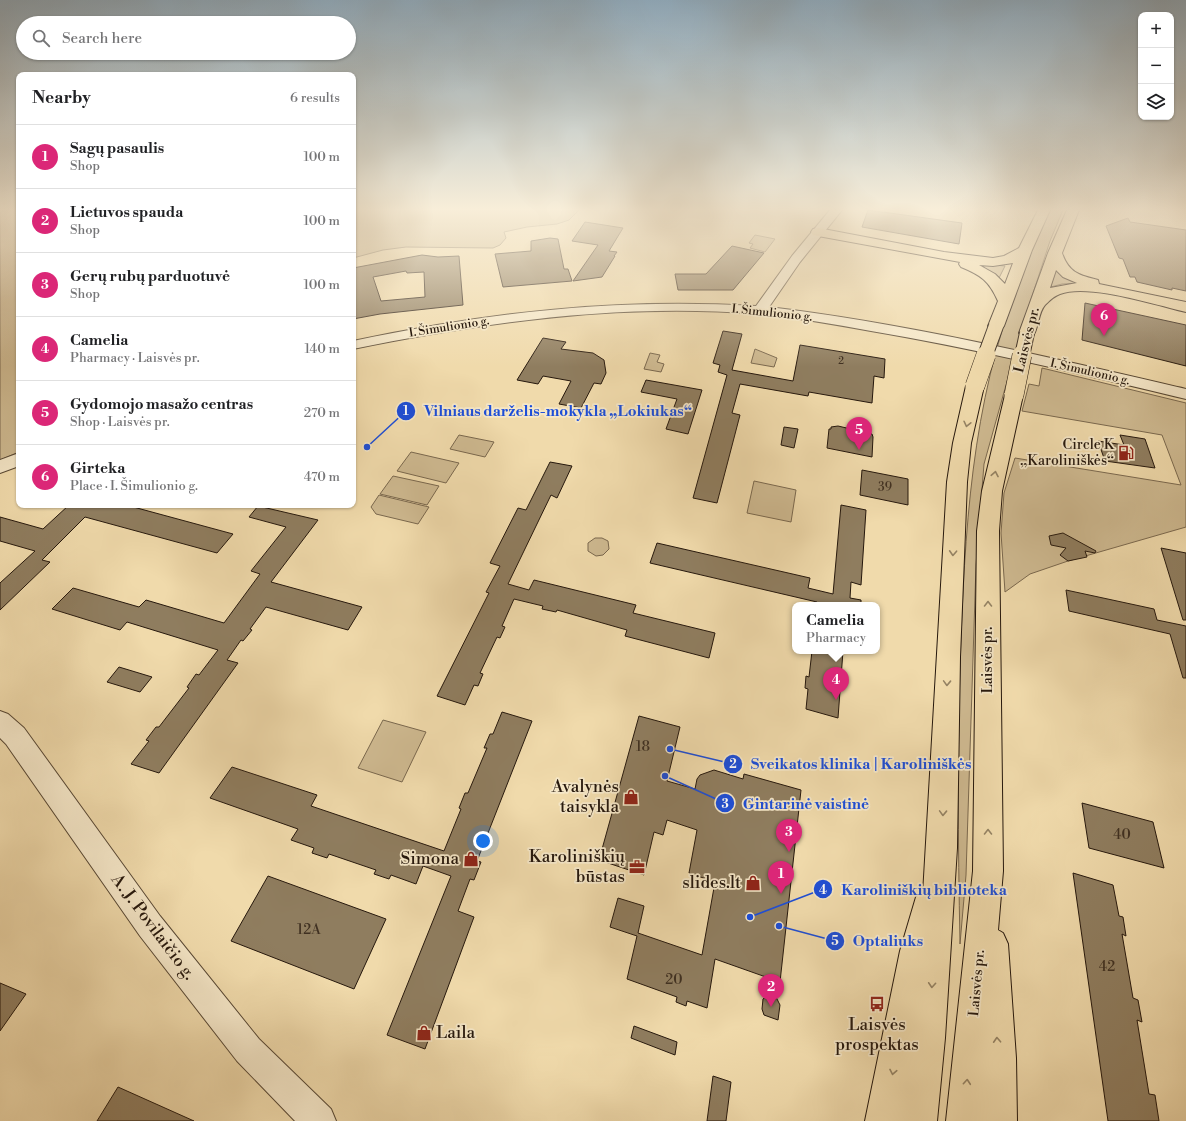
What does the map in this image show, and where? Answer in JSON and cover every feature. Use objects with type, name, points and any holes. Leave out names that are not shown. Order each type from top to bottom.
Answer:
[{"type":"main road","points":[[961,262],[988,275],[1001,287],[1005,300]]},
{"type":"main road","points":[[919,1121],[928,1038],[942,848],[948,657],[957,482],[962,443],[975,386],[1005,300],[1020,262]]},
{"type":"main road","name":"Laisvės pr.","points":[[964,1121],[988,870],[988,531],[992,491],[1027,333],[1052,262]]},
{"type":"main road","points":[[1058,262],[1059,267],[1066,273],[1076,278],[1186,302]]},
{"type":"main road","points":[[1036,306],[1055,291],[1087,287],[1186,307]]},
{"type":"main road","points":[[883,1121],[916,951],[942,848]]},
{"type":"main road","points":[[988,870],[998,1058],[999,1121]]},
{"type":"street","points":[[760,310],[794,262]]},
{"type":"street","name":"I. Šimulionio g.","points":[[356,344],[438,328],[573,311],[648,308],[760,310],[939,338],[998,350],[1186,394]]},
{"type":"street","points":[[0,467],[16,460]]},
{"type":"street","name":"A. J. Povilaičio g.","points":[[0,722],[15,736],[150,926],[248,1050],[319,1121]]},
{"type":"shaded area","points":[[0,262],[16,262],[16,453],[0,460]]},
{"type":"shaded area","points":[[1027,262],[1043,262],[1023,324],[984,464],[976,565],[966,875],[960,944],[958,792],[959,715],[966,541],[970,493],[985,398],[996,351],[1011,304]]},
{"type":"shaded area","points":[[974,263],[1005,266],[999,278]]},
{"type":"shaded area","points":[[1054,269],[1065,278],[1080,283],[1062,284],[1047,288]]},
{"type":"shaded area","points":[[755,349],[777,358],[774,367],[751,363]]},
{"type":"shaded area","points":[[650,353],[660,355],[657,362],[664,364],[661,372],[644,369]]},
{"type":"shaded area","points":[[1042,368],[1186,403],[1186,527],[1068,561],[1030,574],[1005,592],[1001,533],[1004,493],[1015,458],[1181,485],[1162,435],[1022,411],[1029,384],[1039,386]]},
{"type":"shaded area","points":[[459,435],[494,442],[485,457],[450,449]]},
{"type":"shaded area","points":[[411,452],[459,463],[446,483],[397,471]]},
{"type":"shaded area","points":[[393,476],[439,486],[427,505],[380,494]]},
{"type":"shaded area","points":[[754,481],[796,490],[791,522],[747,513]]},
{"type":"shaded area","points":[[379,495],[429,507],[418,524],[376,514],[371,507]]},
{"type":"shaded area","points":[[595,538],[602,538],[608,541],[609,549],[603,555],[596,556],[588,551],[588,543]]},
{"type":"shaded area","points":[[383,720],[426,732],[402,782],[358,768]]},
{"type":"building","points":[[383,262],[460,262],[463,305],[380,314],[356,318],[356,267]],"holes":[[[406,271],[407,273],[424,272],[425,297],[381,301],[373,277]]]},
{"type":"building","points":[[497,262],[563,262],[564,269],[568,269],[572,281],[503,287]]},
{"type":"building","points":[[586,262],[611,262],[602,277],[573,281]]},
{"type":"building","points":[[717,262],[756,262],[733,290],[678,290],[675,274],[706,274]]},
{"type":"building","points":[[1124,262],[1186,262],[1186,291],[1172,288],[1172,290],[1137,282],[1135,277],[1130,277]]},
{"type":"building","points":[[1085,303],[1186,325],[1186,366],[1082,340]]},
{"type":"building","points":[[723,331],[742,334],[732,370],[793,381],[800,345],[885,359],[884,378],[874,376],[872,403],[809,392],[808,396],[740,384],[732,413],[740,415],[717,503],[693,498],[727,375],[718,372],[720,365],[713,363]]},
{"type":"building","points":[[543,338],[566,342],[561,349],[593,353],[604,360],[606,373],[601,384],[594,383],[581,408],[559,404],[571,381],[543,376],[538,384],[517,380]]},
{"type":"building","points":[[646,380],[702,390],[688,434],[666,429],[677,399],[641,392]]},
{"type":"building","points":[[838,426],[872,434],[872,457],[827,448],[829,429],[831,429],[831,427]]},
{"type":"building","points":[[784,427],[798,429],[794,448],[781,445]]},
{"type":"building","name":"Circle K „Karoliniškės“","points":[[1120,435],[1145,439],[1155,468],[1105,461],[1098,441],[1124,445]]},
{"type":"building","points":[[550,462],[572,466],[557,498],[551,495],[508,584],[529,590],[534,580],[636,605],[633,613],[715,633],[709,658],[625,636],[627,630],[557,610],[556,612],[542,609],[543,606],[514,599],[502,626],[505,627],[500,638],[497,637],[480,673],[483,674],[478,686],[474,685],[465,705],[437,696],[489,593],[486,592],[500,566],[490,563],[518,508],[526,510]]},
{"type":"building","points":[[862,470],[908,479],[908,505],[860,495]]},
{"type":"building","points":[[841,505],[866,510],[861,585],[851,582],[850,598],[861,600],[861,602],[817,602],[650,563],[657,543],[810,578],[808,588],[833,594]]},
{"type":"building","points":[[66,508],[137,508],[233,534],[217,553],[85,517],[42,560],[50,562],[0,610],[0,583],[35,551],[0,541],[0,517],[43,529]]},
{"type":"building","points":[[256,508],[267,508],[318,520],[271,582],[362,607],[348,630],[266,607],[250,629],[252,630],[243,641],[241,640],[227,660],[238,663],[159,773],[131,764],[149,741],[146,740],[156,727],[159,727],[189,688],[187,687],[196,674],[199,675],[218,650],[127,622],[120,630],[52,609],[73,588],[139,607],[146,600],[224,623],[260,574],[251,571],[286,527],[249,517]]},
{"type":"building","points":[[1063,533],[1096,551],[1095,553],[1085,551],[1087,557],[1068,561],[1060,555],[1066,548],[1051,545],[1049,536]]},
{"type":"building","points":[[1161,548],[1186,553],[1186,620],[1183,620]]},
{"type":"building","points":[[1066,590],[1154,609],[1157,620],[1186,626],[1186,678],[1183,678],[1170,634],[1069,611]]},
{"type":"building","points":[[812,654],[843,654],[838,718],[806,709],[808,689],[805,688],[806,676],[809,677]]},
{"type":"building","points":[[119,667],[152,677],[140,692],[107,682]]},
{"type":"building","points":[[502,712],[532,721],[477,861],[481,862],[474,880],[470,879],[458,911],[474,917],[425,1049],[387,1035],[451,876],[423,866],[416,884],[391,875],[389,879],[374,874],[376,870],[329,854],[327,858],[312,853],[314,848],[291,840],[298,829],[210,798],[232,767],[317,795],[311,806],[444,851],[461,809],[459,808],[465,793],[468,793],[487,748],[484,748],[490,734],[493,734]]},
{"type":"building","points":[[639,716],[680,727],[667,781],[695,789],[697,779],[700,775],[714,770],[743,779],[744,774],[801,790],[780,982],[715,959],[707,1008],[687,1001],[686,1006],[676,1002],[677,997],[627,979],[637,936],[610,927],[618,898],[644,906],[638,933],[702,955],[715,882],[689,873],[697,830],[667,820],[663,835],[654,832],[644,875],[599,860]]},
{"type":"building","points":[[1082,803],[1153,822],[1164,868],[1089,848]]},
{"type":"building","points":[[1073,873],[1113,885],[1119,916],[1123,917],[1126,936],[1122,934],[1133,998],[1138,1000],[1142,1022],[1137,1020],[1149,1094],[1155,1095],[1159,1121],[1108,1121]]},
{"type":"building","points":[[268,876],[386,919],[354,989],[231,941]]},
{"type":"building","points":[[0,983],[26,994],[0,1031]]},
{"type":"building","points":[[773,991],[780,1005],[778,1020],[764,1015],[762,1009],[763,999]]},
{"type":"building","points":[[634,1026],[677,1042],[675,1055],[631,1038]]},
{"type":"building","points":[[713,1076],[731,1082],[726,1121],[707,1121]]},
{"type":"building","points":[[118,1087],[194,1121],[97,1121]]},
{"type":"place","name":"Girteka","points":[[1104,336]]},
{"type":"place","name":"Vilniaus darželis-mokykla „Lokiukas“","points":[[367,447]]},
{"type":"place","name":"Gydomojo masažo centras","points":[[859,450]]},
{"type":"place","name":"Circle K „Karoliniškės“","points":[[1126,453]]},
{"type":"place","name":"Camelia","points":[[836,700]]},
{"type":"place","name":"Sveikatos klinika | Karoliniškės","points":[[670,749]]},
{"type":"place","name":"Gintarinė vaistinė","points":[[665,776]]},
{"type":"place","name":"Avalynės taisykla","points":[[631,797]]},
{"type":"place","name":"Gerų rubų parduotuvė","points":[[789,852]]},
{"type":"place","name":"Simona","points":[[471,859]]},
{"type":"place","name":"Karoliniškių būstas","points":[[637,867]]},
{"type":"place","name":"slides.lt","points":[[753,883]]},
{"type":"place","name":"Sagų pasaulis","points":[[781,894]]},
{"type":"place","name":"Karoliniškių biblioteka","points":[[750,917]]},
{"type":"place","name":"Optaliuks","points":[[779,926]]},
{"type":"place","name":"Laisvės prospektas","points":[[877,1004]]},
{"type":"place","name":"Lietuvos spauda","points":[[771,1007]]},
{"type":"place","name":"Laila","points":[[424,1033]]}]
